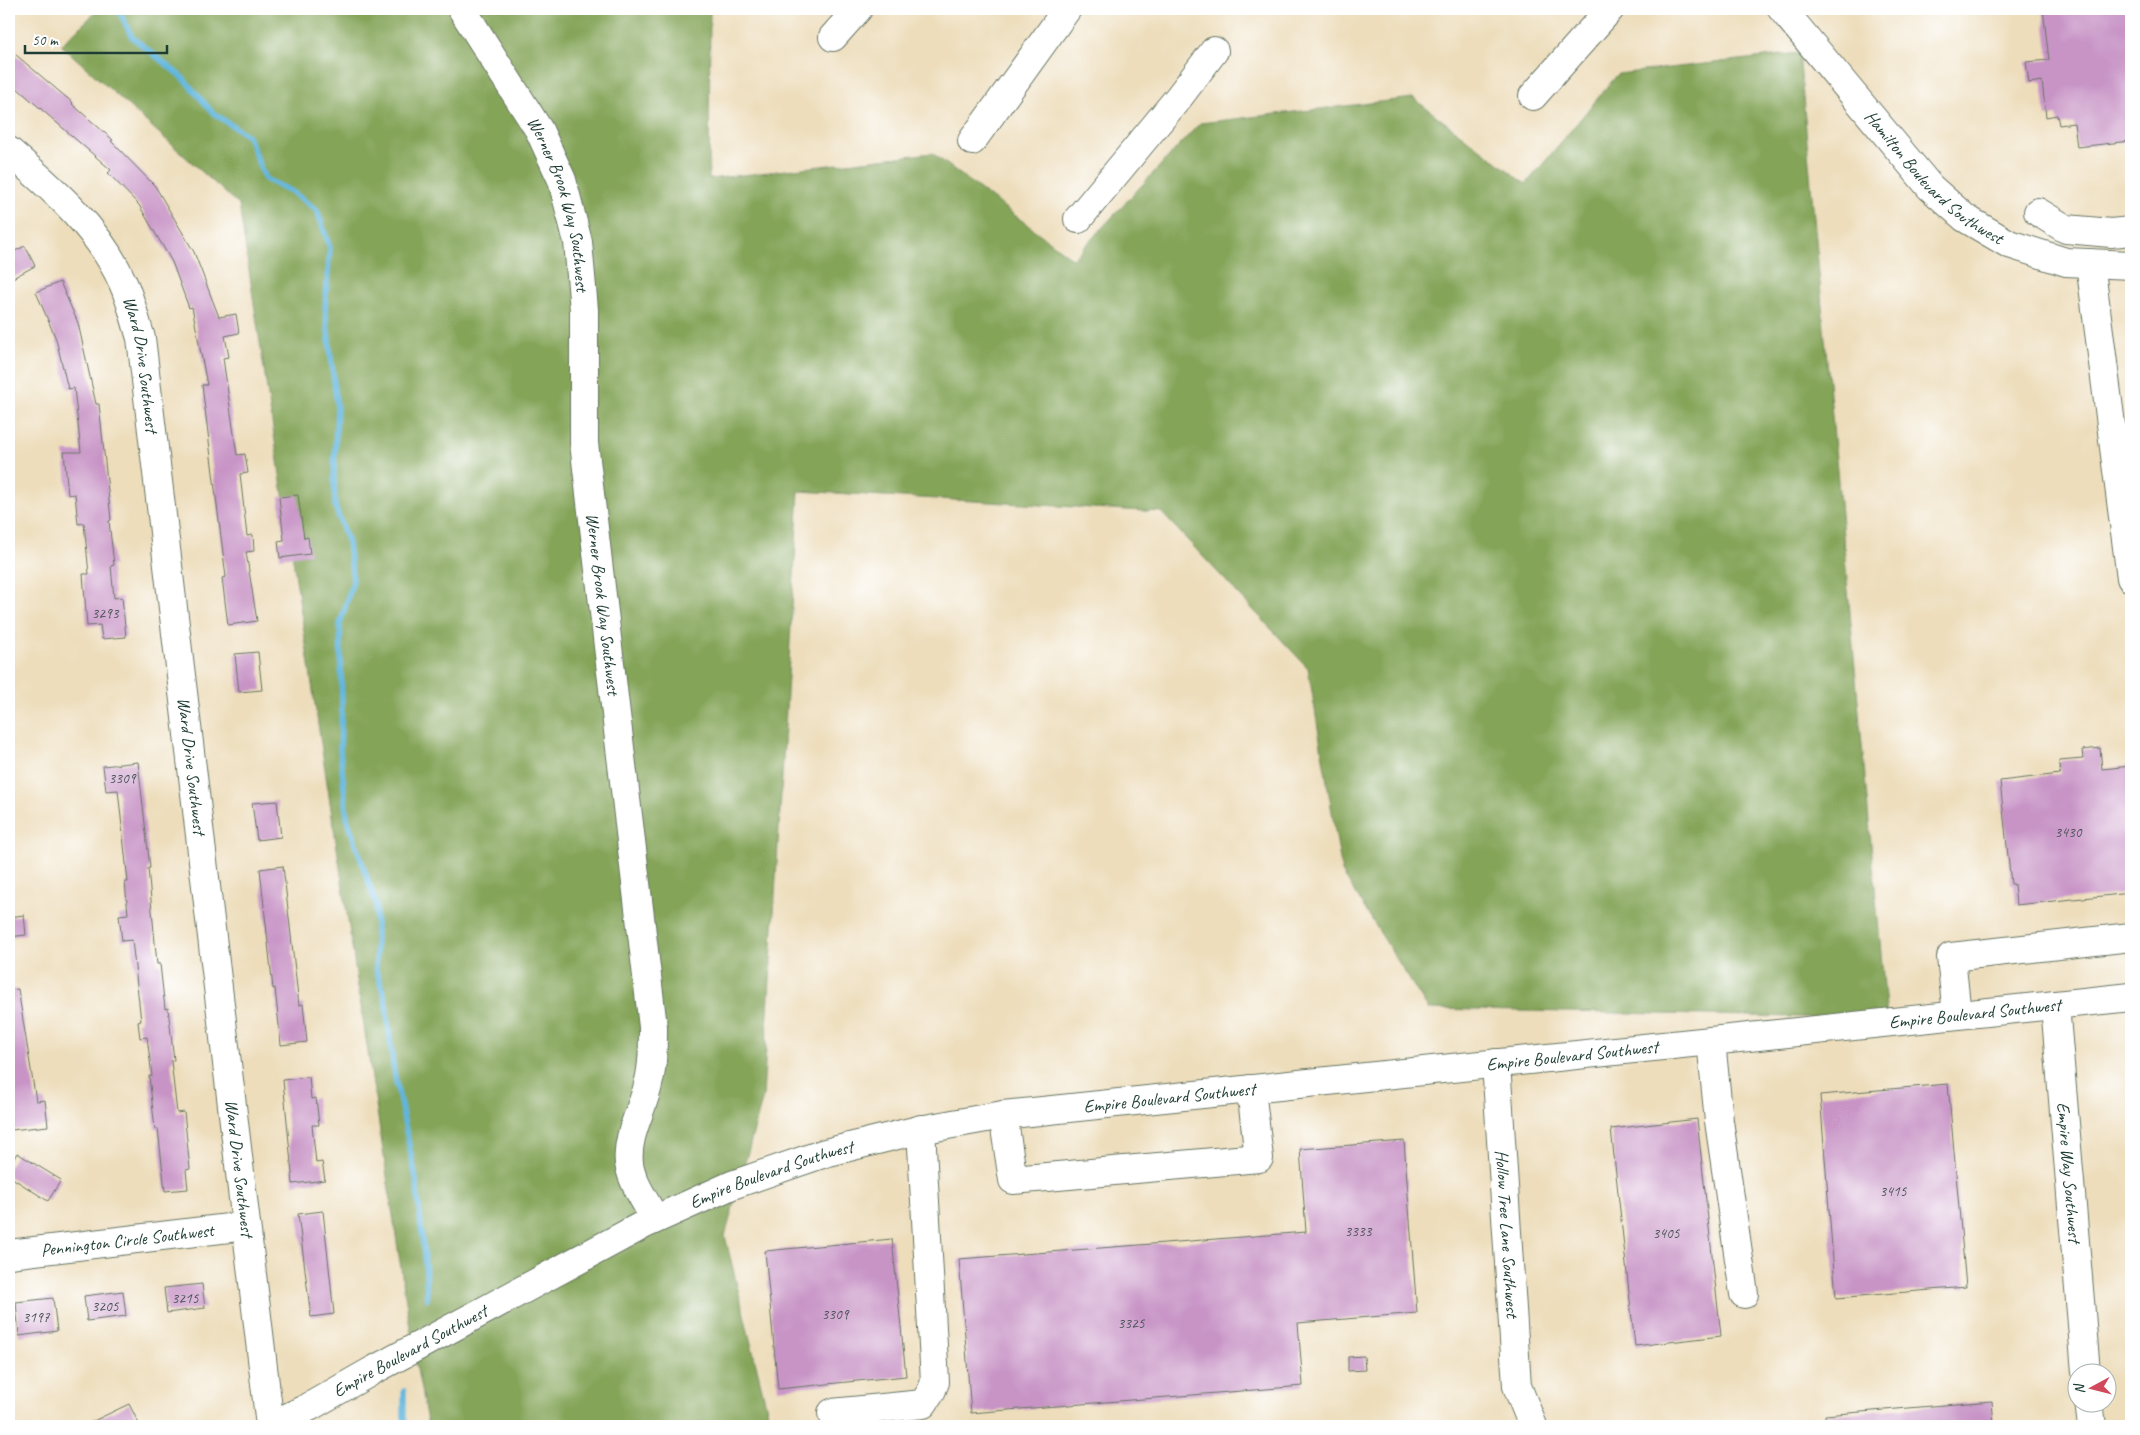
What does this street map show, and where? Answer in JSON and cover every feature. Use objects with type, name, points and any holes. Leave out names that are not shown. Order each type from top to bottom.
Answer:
[{"type":"street","name":"Werner Brook Way Southwest","points":[[462,9],[540,130],[562,180],[578,242],[584,310],[584,443],[653,1028],[653,1056],[648,1085],[630,1141],[630,1163],[634,1180],[655,1219]]},
{"type":"street","points":[[833,37],[858,9]]},
{"type":"street","points":[[972,141],[1066,9]]},
{"type":"street","points":[[1533,96],[1610,9]]},
{"type":"street","name":"Hamilton Boulevard Southwest","points":[[1782,9],[1930,187],[1965,218],[2009,244],[2066,262],[2131,265]]},
{"type":"street","points":[[1078,219],[1179,97],[1214,51]]},
{"type":"street","name":"Ward Drive Southwest","points":[[10,155],[65,200],[96,237],[123,283],[141,338],[270,1426]]},
{"type":"street","points":[[2038,212],[2066,229],[2111,233],[2131,231]]},
{"type":"street","points":[[2090,263],[2131,578]]},
{"type":"street","points":[[1957,1015],[1951,957],[2131,936]]},
{"type":"street","name":"Empire Boulevard Southwest","points":[[270,1426],[309,1407],[380,1366],[655,1219],[732,1185],[826,1153],[921,1130],[1004,1115],[2131,997]]},
{"type":"street","name":"Empire Way Southwest","points":[[2055,1005],[2086,1362]]},
{"type":"street","points":[[1711,1041],[1719,1121],[1744,1294]]},
{"type":"street","name":"Hollow Tree Lane Southwest","points":[[1496,1063],[1517,1386],[1529,1415]]},
{"type":"street","points":[[1004,1115],[1013,1180],[1259,1158],[1250,1089]]},
{"type":"street","points":[[832,1414],[923,1404],[931,1392],[934,1382],[921,1130]]},
{"type":"street","name":"Pennington Circle Southwest","points":[[9,1254],[246,1226]]},
{"type":"street","points":[[2090,1412],[2092,1426]]},
{"type":"green space","points":[[99,9],[710,9],[709,179],[932,153],[1073,259],[1200,123],[1413,98],[1526,184],[1618,74],[1799,53],[1887,1019],[1428,1009],[1342,872],[1308,668],[1161,512],[799,491],[763,1097],[725,1236],[771,1426],[428,1426],[414,1354],[239,205],[61,45]]},
{"type":"building","points":[[2043,9],[2131,9],[2131,141],[2077,147],[2074,123],[2059,125],[2057,115],[2046,117],[2042,81],[2029,83],[2026,62],[2049,60]]},
{"type":"building","points":[[9,49],[73,103],[113,140],[111,141],[155,186],[194,252],[219,317],[236,314],[239,333],[225,336],[229,357],[223,358],[237,455],[245,454],[248,473],[240,474],[247,536],[253,535],[254,551],[246,552],[257,621],[228,625],[222,578],[226,577],[202,385],[207,385],[192,307],[189,308],[172,262],[139,205],[108,173],[111,170],[9,81]]},
{"type":"building","points":[[25,246],[35,266],[9,280],[9,254]]},
{"type":"building","points":[[60,282],[78,323],[96,404],[99,404],[111,520],[109,521],[114,565],[111,566],[114,598],[122,597],[126,637],[102,639],[100,625],[87,626],[83,574],[89,574],[84,523],[78,524],[75,494],[68,495],[64,452],[81,452],[74,388],[68,389],[56,339],[36,292]]},
{"type":"building","points":[[298,495],[304,538],[308,537],[310,554],[280,558],[278,541],[284,540],[279,497]]},
{"type":"building","points":[[258,652],[262,690],[239,692],[235,654]]},
{"type":"building","points":[[2100,748],[2102,769],[2131,766],[2131,893],[2016,905],[2014,884],[2011,884],[2000,781],[2060,774],[2059,761],[2083,759],[2082,750]]},
{"type":"building","points":[[138,762],[150,868],[148,868],[157,964],[160,964],[165,1009],[168,1008],[174,1060],[171,1061],[177,1113],[184,1112],[190,1169],[186,1170],[188,1189],[165,1191],[158,1129],[155,1129],[149,1076],[152,1076],[147,1037],[140,1038],[138,1022],[141,1021],[132,940],[122,941],[119,915],[128,914],[125,882],[128,882],[118,790],[106,791],[103,766]]},
{"type":"building","points":[[277,801],[281,837],[257,840],[252,803]]},
{"type":"building","points":[[283,866],[299,1005],[303,1004],[307,1042],[281,1045],[260,869]]},
{"type":"building","points":[[24,915],[26,935],[9,937],[9,917]]},
{"type":"building","points":[[18,989],[36,1101],[45,1100],[48,1126],[11,1130],[9,1107],[9,990]]},
{"type":"building","points":[[309,1077],[311,1099],[316,1098],[319,1125],[312,1125],[316,1163],[322,1162],[325,1180],[293,1184],[283,1080]]},
{"type":"building","points":[[1948,1084],[1966,1287],[1836,1298],[1820,1095]]},
{"type":"building","points":[[1697,1119],[1721,1336],[1635,1346],[1611,1129]]},
{"type":"building","points":[[1404,1141],[1417,1313],[1298,1323],[1303,1386],[971,1413],[959,1259],[1306,1232],[1300,1149]]},
{"type":"building","points":[[17,1153],[61,1180],[48,1201],[9,1176],[9,1167]]},
{"type":"building","points":[[323,1211],[334,1314],[311,1317],[298,1214]]},
{"type":"building","points":[[892,1239],[906,1376],[778,1389],[765,1251]]},
{"type":"building","points":[[202,1284],[205,1308],[167,1313],[164,1288]]},
{"type":"building","points":[[123,1291],[126,1316],[87,1321],[84,1296]]},
{"type":"building","points":[[53,1298],[57,1331],[19,1336],[16,1302]]},
{"type":"building","points":[[1364,1356],[1365,1370],[1348,1371],[1348,1357]]},
{"type":"building","points":[[1992,1401],[1994,1426],[1826,1426],[1825,1415]]},
{"type":"building","points":[[129,1404],[140,1426],[83,1426]]},
{"type":"waterway","points":[[118,9],[132,37],[183,78],[213,113],[248,136],[265,179],[291,191],[317,210],[330,248],[325,307],[337,407],[334,474],[335,506],[348,543],[353,581],[340,624],[342,704],[340,749],[347,818],[376,904],[376,970],[385,997],[394,1072],[416,1179],[427,1299]]},
{"type":"waterway","points":[[404,1391],[404,1417],[407,1426]]}]
